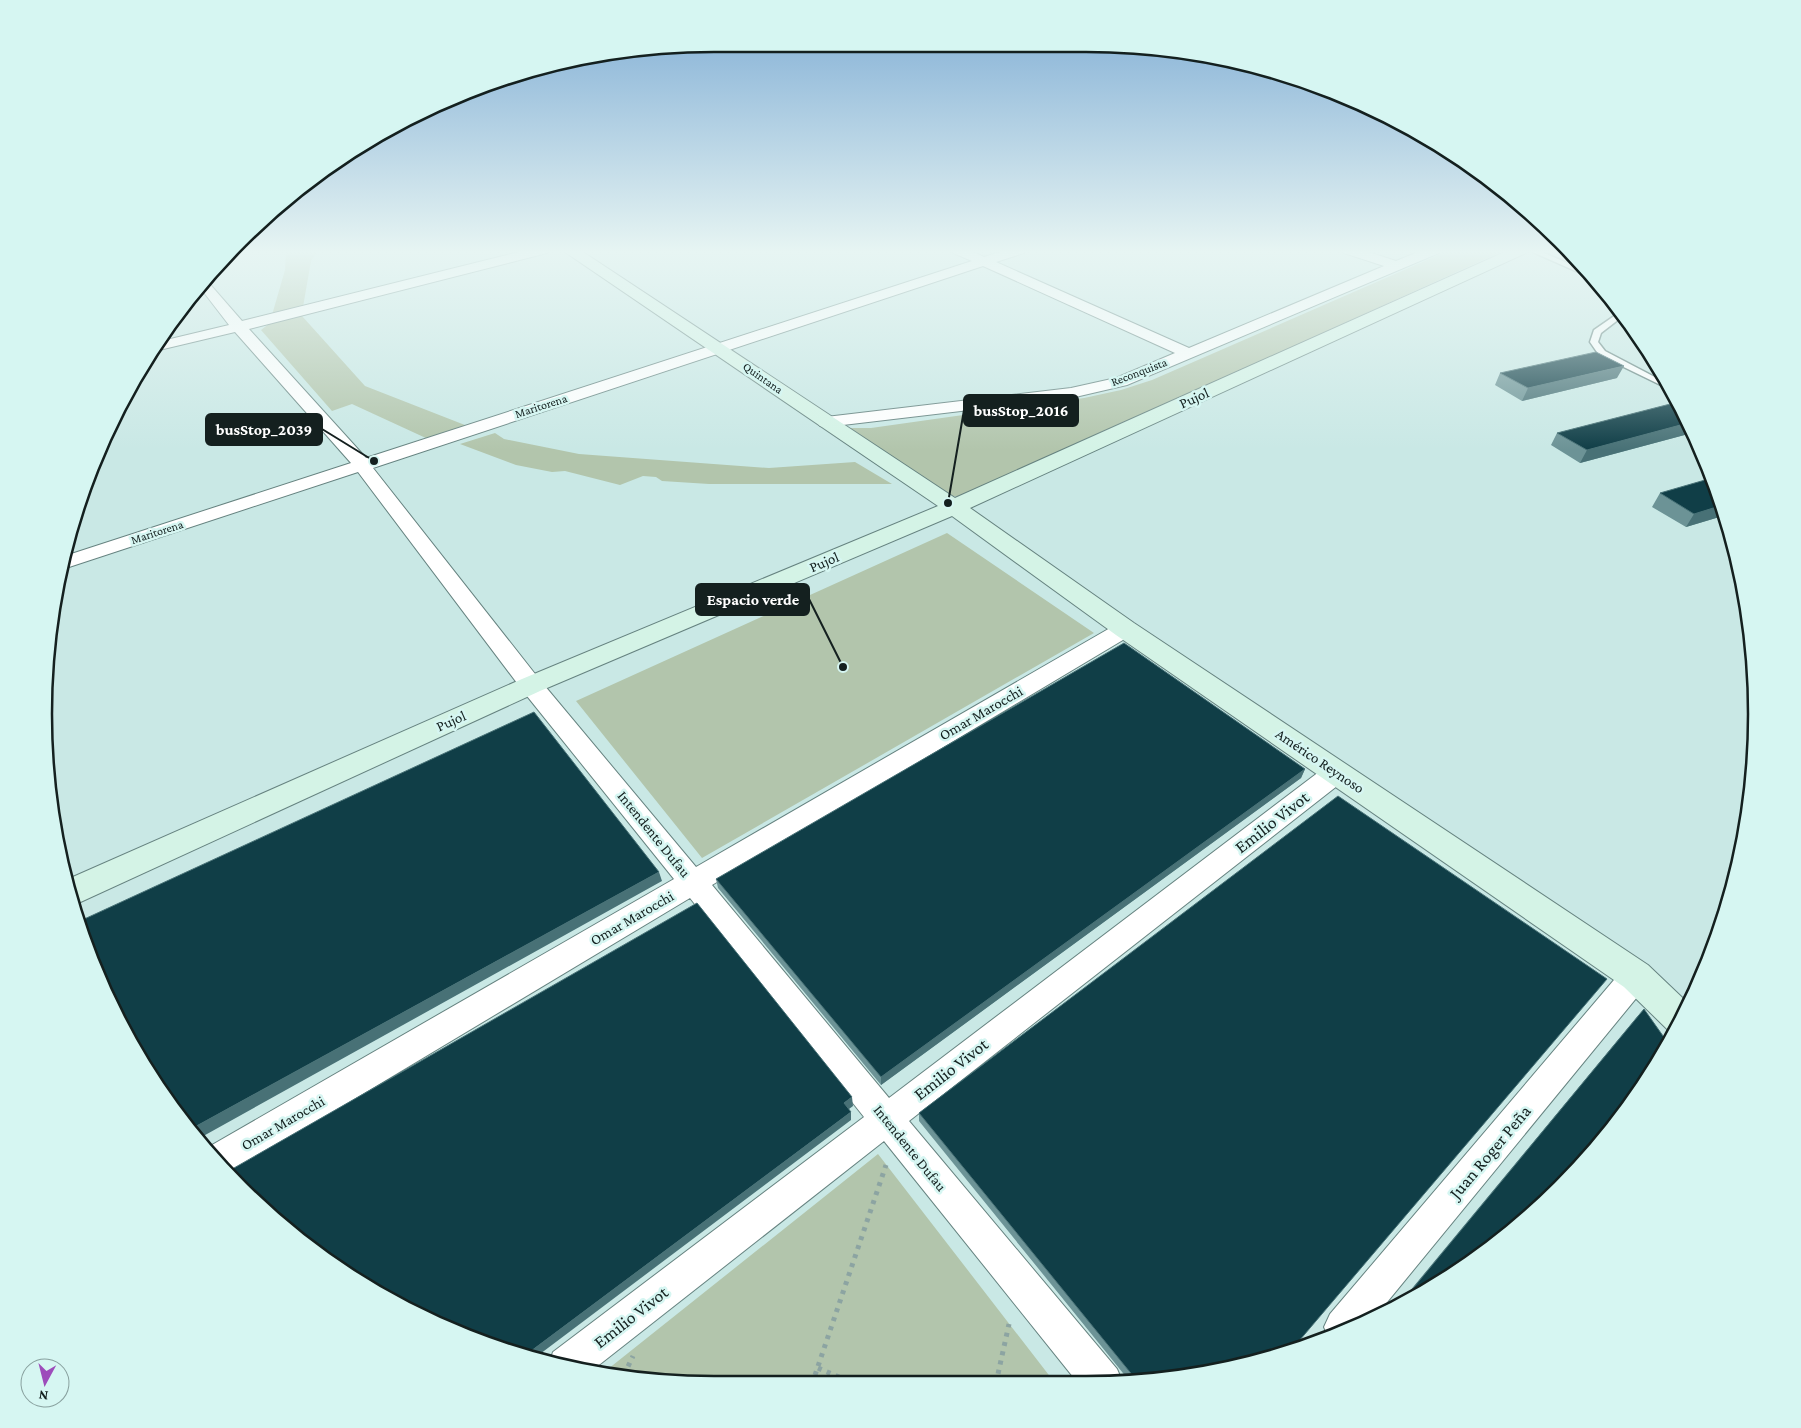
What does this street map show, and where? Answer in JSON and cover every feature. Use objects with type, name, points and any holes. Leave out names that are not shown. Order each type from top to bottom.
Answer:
[{"type":"main road","name":"Quintana","points":[[671,317],[954,507]]},
{"type":"main road","name":"Pujol","points":[[76,890],[531,685],[954,507],[1373,317]]},
{"type":"main road","name":"Américo Reynoso","points":[[954,507],[1126,629],[1636,976],[1676,1014]]},
{"type":"street","name":"Intendente Dufau","points":[[230,317],[362,465],[531,685],[1097,1376]]},
{"type":"street","points":[[164,345],[280,317]]},
{"type":"street","name":"Maritorena","points":[[71,561],[815,317]]},
{"type":"street","points":[[1107,317],[1187,353]]},
{"type":"street","name":"Reconquista","points":[[826,422],[1071,393],[1122,382],[1274,317]]},
{"type":"street","name":"Omar Marocchi","points":[[224,1157],[1126,629]]},
{"type":"street","name":"Emilio Vivot","points":[[574,1360],[1336,772]]},
{"type":"street","name":"Juan Roger Peña","points":[[1347,1322],[1636,976]]},
{"type":"lane","points":[[1617,317],[1597,332],[1594,342],[1602,353],[1660,383]]},
{"type":"path","points":[[815,1376],[886,1165]]},
{"type":"path","points":[[998,1376],[1009,1324]]},
{"type":"path","points":[[627,1370],[637,1346]]},
{"type":"path","points":[[818,1368],[836,1376]]},
{"type":"green space","points":[[303,317],[365,386],[470,427],[428,439],[352,404],[332,411],[261,330],[270,323]]},
{"type":"green space","points":[[1297,317],[1359,317],[959,497],[945,495],[845,428],[871,428],[1084,398],[1121,390],[1152,380]]},
{"type":"green space","points":[[495,433],[504,439],[579,454],[769,468],[855,462],[892,484],[709,484],[662,481],[656,477],[643,476],[620,485],[565,471],[552,472],[516,465],[460,444]]},
{"type":"green space","points":[[947,533],[1094,633],[702,858],[576,701]]},
{"type":"green space","points":[[878,1154],[1050,1376],[714,1376],[671,1374],[610,1367]]},
{"type":"building","points":[[1596,352],[1624,366],[1528,388],[1500,373]]},
{"type":"building","points":[[1671,404],[1682,425],[1587,450],[1557,433]]},
{"type":"building","points":[[1705,480],[1715,507],[1694,514],[1660,493]]},
{"type":"building","points":[[1124,643],[1305,769],[881,1077],[716,879]]},
{"type":"building","points":[[534,712],[659,872],[197,1126],[164,1082],[141,1045],[103,967],[85,919]]},
{"type":"building","points":[[1338,796],[1607,979],[1300,1340],[1216,1363],[1131,1374],[919,1113]]},
{"type":"building","points":[[697,903],[852,1097],[844,1103],[851,1112],[533,1350],[461,1325],[383,1287],[311,1239],[246,1182],[234,1168]]},
{"type":"building","points":[[1644,1009],[1664,1037],[1637,1082],[1612,1117],[1555,1182],[1523,1211],[1490,1239],[1455,1264],[1411,1291]]},
{"type":"place","name":"busStop_2039","points":[[374,461]]},
{"type":"place","name":"busStop_2016","points":[[948,503]]},
{"type":"place","name":"Espacio verde","points":[[843,667]]}]
